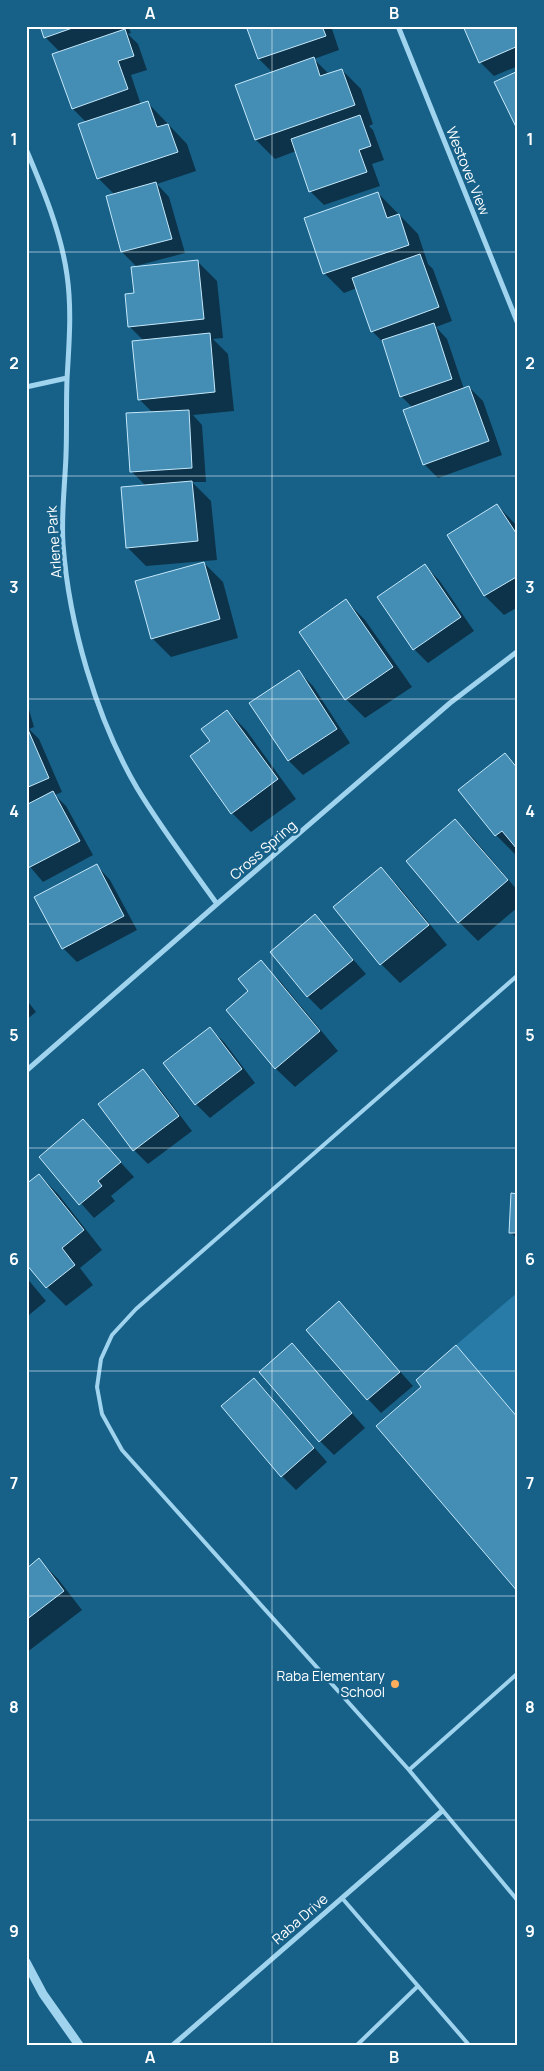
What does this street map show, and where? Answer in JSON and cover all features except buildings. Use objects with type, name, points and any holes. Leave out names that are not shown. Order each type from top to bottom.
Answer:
[{"type":"street","name":"Westover View","points":[[398,26],[518,324]]},
{"type":"street","name":"Arlene Park","points":[[26,149],[55,225],[67,274],[70,350],[66,457],[62,495],[63,542],[66,575],[82,653],[94,694],[111,736],[137,788],[217,904]]},
{"type":"street","points":[[26,387],[68,378]]},
{"type":"street","name":"Cross Spring","points":[[26,1071],[450,703],[518,651]]},
{"type":"street","name":"Raba Drive","points":[[174,2045],[442,1811]]},
{"type":"street","points":[[26,1962],[43,1994],[79,2045]]},
{"type":"lane","points":[[517,977],[136,1309],[112,1335],[101,1359],[97,1387],[102,1414],[122,1450],[410,1770],[518,1901]]},
{"type":"lane","points":[[410,1770],[518,1673]]},
{"type":"lane","points":[[342,1898],[470,2045]]},
{"type":"lane","points":[[357,2045],[418,1986]]},
{"type":"shaded area","points":[[518,1292],[518,1418],[456,1345]]},
{"type":"place","name":"Raba Elementary School","points":[[395,1684]]}]
